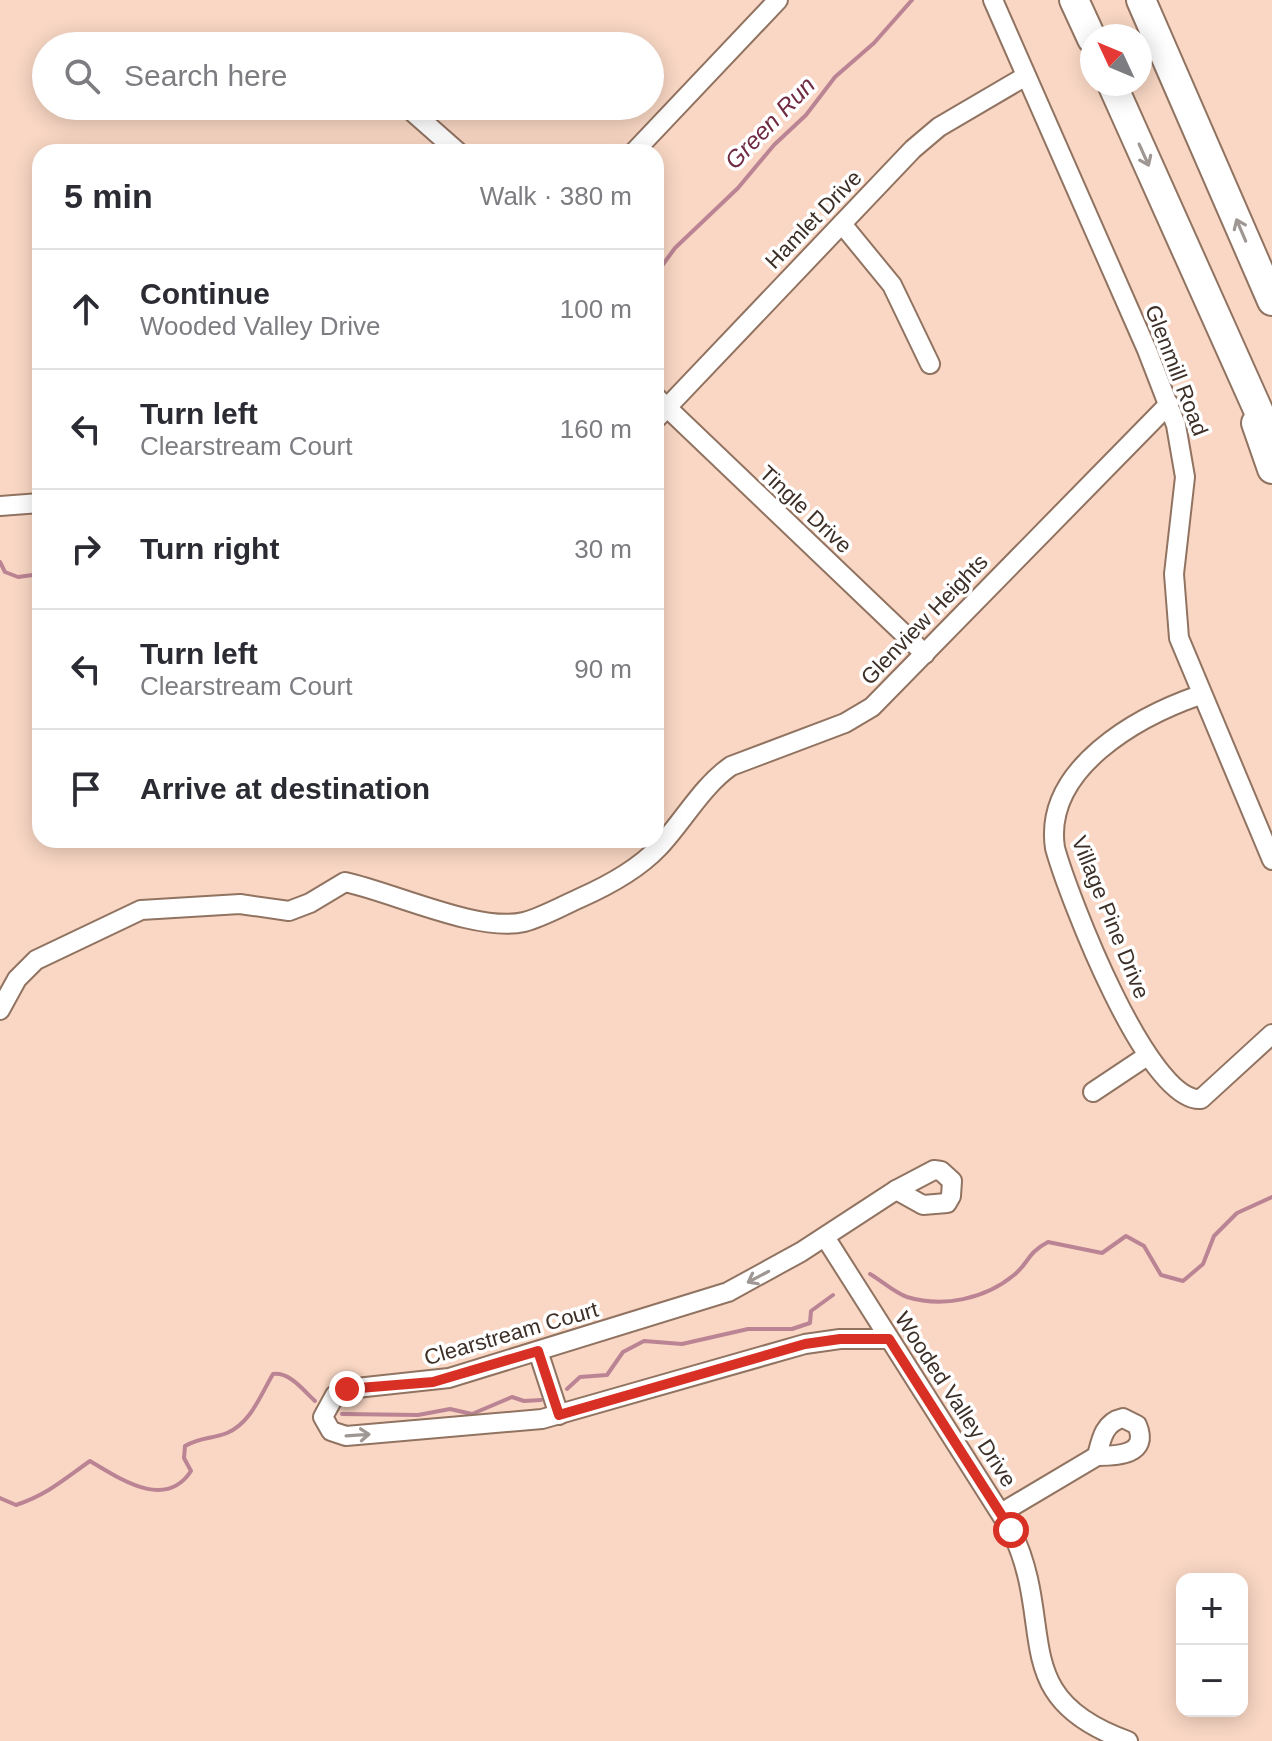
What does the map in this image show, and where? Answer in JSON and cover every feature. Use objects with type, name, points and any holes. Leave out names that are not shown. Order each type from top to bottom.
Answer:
[{"type":"highway","points":[[1074,0],[1085,24]]},
{"type":"highway","points":[[1141,0],[1272,301]]},
{"type":"highway","points":[[1117,96],[1272,441]]},
{"type":"highway","points":[[1227,340],[1272,469]]},
{"type":"street","points":[[642,144],[778,0]]},
{"type":"street","name":"Glenmill Road","points":[[993,0],[1169,404],[1185,477],[1174,574],[1175,617],[1185,657],[1200,695],[1272,860]]},
{"type":"street","name":"Hamlet Drive","points":[[664,404],[939,127],[1026,76]]},
{"type":"street","points":[[422,120],[449,144]]},
{"type":"street","points":[[842,224],[892,285],[930,364]]},
{"type":"street","name":"Glenview Heights","points":[[664,841],[724,771],[747,758],[845,723],[884,697],[1082,489],[1169,404]]},
{"type":"street","name":"Tingle Drive","points":[[664,412],[925,654]]},
{"type":"street","points":[[0,506],[32,504]]},
{"type":"street","name":"Village Pine Drive","points":[[1200,695],[1134,724],[1106,745],[1070,786],[1062,800],[1053,833],[1059,862],[1107,977],[1147,1056],[1182,1097],[1201,1099],[1272,1034]]},
{"type":"street","name":"Glenview Heights","points":[[0,1010],[17,979],[36,960],[141,910],[240,904],[289,911],[310,903],[345,882],[488,921],[522,923],[624,875],[658,848]]},
{"type":"street","points":[[1093,1092],[1147,1056]]},
{"type":"street","name":"Clearstream Court","points":[[889,1339],[840,1339],[805,1344],[559,1415],[346,1436],[331,1431],[323,1417],[335,1395],[347,1389],[433,1382],[728,1292],[825,1237],[896,1190]]},
{"type":"street","name":"Wooded Valley Drive","points":[[825,1237],[1001,1513],[1030,1577],[1042,1663],[1049,1686],[1078,1718],[1128,1741]]},
{"type":"street","points":[[538,1351],[559,1415]]},
{"type":"street","points":[[1001,1513],[1097,1456]]},
{"type":"waterway","name":"Green Run","points":[[664,263],[675,248],[738,188],[774,145],[806,115],[835,77],[874,43],[912,0]]},
{"type":"waterway","name":"Green Run","points":[[0,562],[5,572],[18,577],[32,575]]},
{"type":"waterway","points":[[870,1274],[907,1297],[935,1302],[963,1299],[1003,1283],[1048,1242],[1102,1253],[1126,1236],[1144,1246],[1161,1275],[1183,1281],[1203,1264],[1214,1236],[1237,1213],[1272,1197]]},
{"type":"waterway","points":[[567,1389],[580,1377],[607,1375],[623,1352],[644,1341],[682,1344],[748,1329],[792,1329],[810,1323],[811,1311],[833,1295]]},
{"type":"waterway","points":[[0,1498],[16,1505],[27,1501],[90,1461],[128,1482],[155,1490],[168,1489],[180,1483],[191,1471],[184,1458],[185,1446],[227,1433],[243,1422],[273,1374],[291,1379],[315,1401]]},
{"type":"waterway","points":[[342,1414],[418,1415],[450,1409],[472,1414],[512,1397],[524,1401],[541,1400]]},
{"type":"route","points":[[347,1389],[433,1382],[538,1351],[546,1385],[559,1415],[805,1344],[840,1339],[889,1339],[1011,1530]]}]
